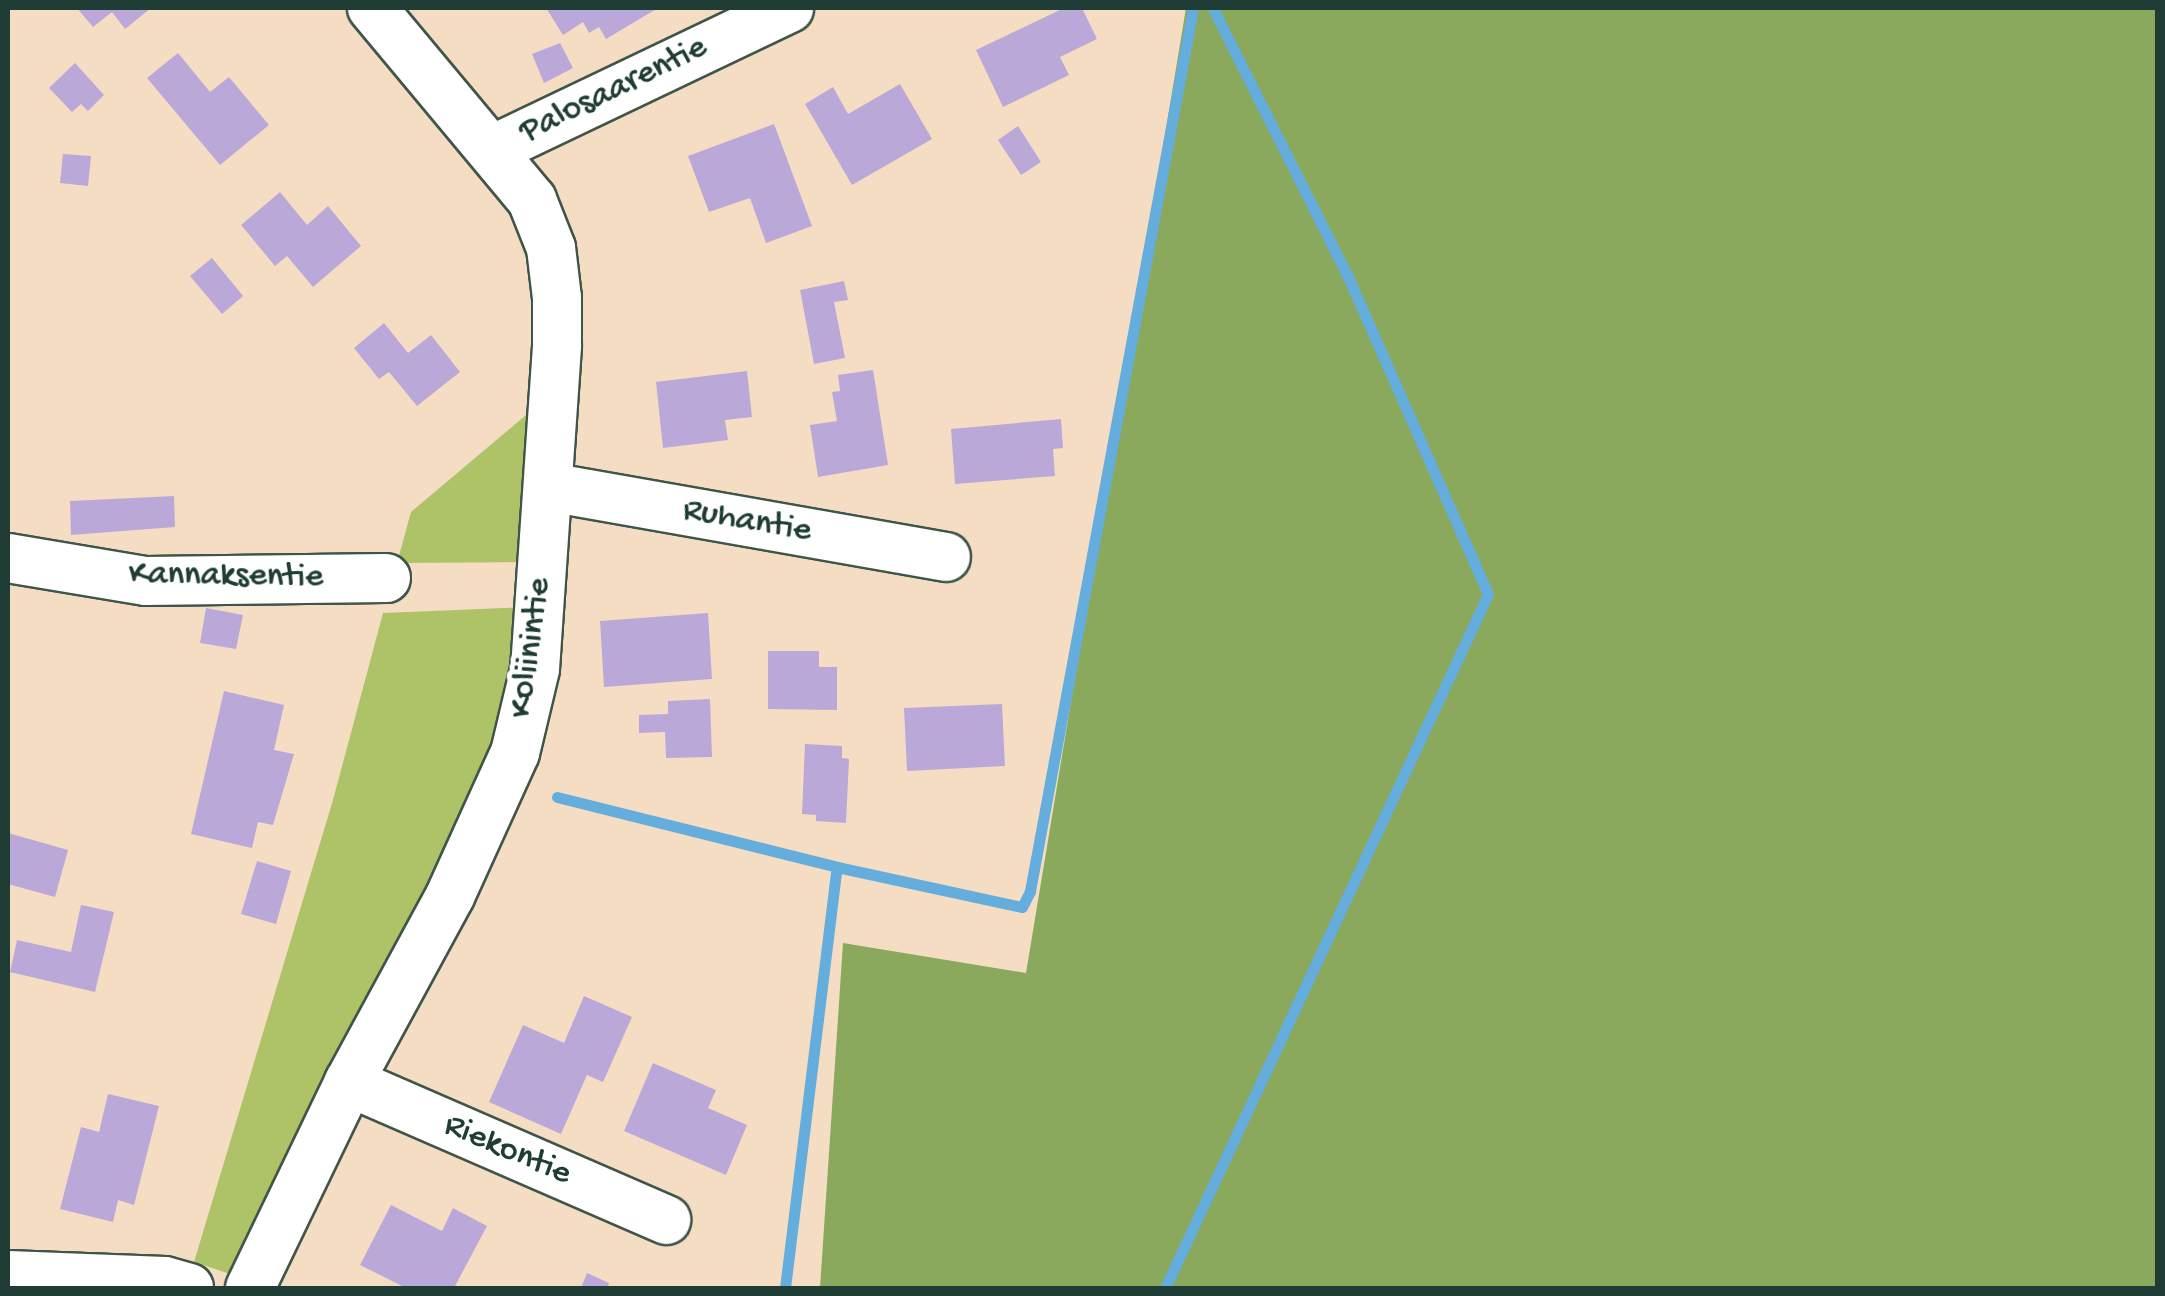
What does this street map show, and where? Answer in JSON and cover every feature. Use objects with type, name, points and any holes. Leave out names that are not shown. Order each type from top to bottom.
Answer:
[{"type":"street","name":"Koliinintie","points":[[250,1288],[349,1082],[450,896],[515,753],[535,669],[558,298],[550,248],[532,200],[494,149],[372,8]]},
{"type":"street","name":"Palosaarentie","points":[[494,149],[789,8]]},
{"type":"street","name":"Ruhantie","points":[[549,486],[946,557]]},
{"type":"street","name":"Kannaksentie","points":[[8,558],[146,582],[386,578]]},
{"type":"street","name":"Riekontie","points":[[349,1082],[666,1220]]},
{"type":"street","points":[[8,1274],[164,1281],[189,1288]]},
{"type":"green space","points":[[1186,8],[2157,8],[2157,1288],[820,1288],[843,943],[1026,973]]},
{"type":"green space","points":[[539,404],[529,562],[397,563],[411,512]]},
{"type":"green space","points":[[527,607],[505,741],[230,1274],[194,1262],[333,800],[383,613]]},
{"type":"building","points":[[77,8],[151,8],[125,29],[112,12],[93,27]]},
{"type":"building","points":[[546,8],[658,8],[606,39],[599,27],[589,33],[583,22],[563,35]]},
{"type":"building","points":[[1064,8],[1082,8],[1097,39],[1060,57],[1069,75],[1003,107],[976,50]]},
{"type":"building","points":[[560,43],[573,68],[544,83],[532,54]]},
{"type":"building","points":[[178,53],[210,92],[229,77],[269,125],[220,165],[147,78]]},
{"type":"building","points":[[75,63],[104,95],[88,111],[81,104],[72,112],[49,88]]},
{"type":"building","points":[[900,84],[932,139],[852,185],[805,104],[833,87],[848,114]]},
{"type":"building","points":[[774,124],[812,226],[766,243],[750,198],[709,212],[688,156]]},
{"type":"building","points":[[1018,126],[1041,162],[1021,175],[998,140]]},
{"type":"building","points":[[63,154],[91,156],[88,186],[60,183]]},
{"type":"building","points":[[280,192],[307,225],[328,206],[361,246],[313,287],[287,256],[275,266],[241,225]]},
{"type":"building","points":[[212,258],[243,296],[222,314],[190,276]]},
{"type":"building","points":[[844,281],[848,300],[834,302],[845,358],[814,364],[800,290]]},
{"type":"building","points":[[384,323],[408,353],[431,335],[460,372],[417,406],[389,372],[379,379],[354,348]]},
{"type":"building","points":[[873,370],[888,465],[818,477],[810,425],[837,421],[832,392],[840,391],[838,375]]},
{"type":"building","points":[[747,371],[752,417],[725,420],[728,440],[663,448],[656,382]]},
{"type":"building","points":[[1061,419],[1063,448],[1053,449],[1055,476],[955,484],[951,429]]},
{"type":"building","points":[[174,496],[175,527],[71,535],[70,501]]},
{"type":"building","points":[[206,608],[243,615],[236,649],[200,643]]},
{"type":"building","points":[[708,613],[712,679],[604,687],[600,621]]},
{"type":"building","points":[[768,651],[819,651],[819,667],[837,667],[837,710],[768,709]]},
{"type":"building","points":[[224,691],[284,705],[274,750],[294,754],[273,825],[258,822],[252,848],[191,834]]},
{"type":"building","points":[[710,699],[712,757],[666,758],[665,732],[639,733],[639,715],[668,714],[668,701]]},
{"type":"building","points":[[1002,704],[1005,766],[907,771],[904,708]]},
{"type":"building","points":[[805,744],[842,746],[842,758],[849,759],[846,823],[816,821],[816,815],[802,814]]},
{"type":"building","points":[[8,833],[68,850],[55,897],[8,884]]},
{"type":"building","points":[[257,861],[291,871],[276,924],[241,914]]},
{"type":"building","points":[[81,905],[114,912],[95,992],[10,972],[17,940],[71,952]]},
{"type":"building","points":[[584,996],[632,1017],[603,1082],[587,1075],[561,1134],[489,1102],[523,1025],[564,1043]]},
{"type":"building","points":[[653,1063],[716,1090],[708,1108],[747,1125],[726,1175],[624,1131]]},
{"type":"building","points":[[108,1094],[159,1106],[134,1205],[118,1200],[113,1222],[60,1209],[81,1127],[99,1132]]},
{"type":"building","points":[[391,1205],[442,1231],[453,1208],[487,1226],[454,1288],[406,1288],[360,1265]]},
{"type":"building","points":[[587,1273],[609,1283],[607,1288],[581,1288]]},
{"type":"waterway","points":[[785,1288],[837,867],[1022,907],[1030,891],[1193,8]]},
{"type":"waterway","points":[[1165,1288],[1488,594],[1347,275],[1213,8]]},
{"type":"waterway","points":[[557,797],[837,867]]}]
